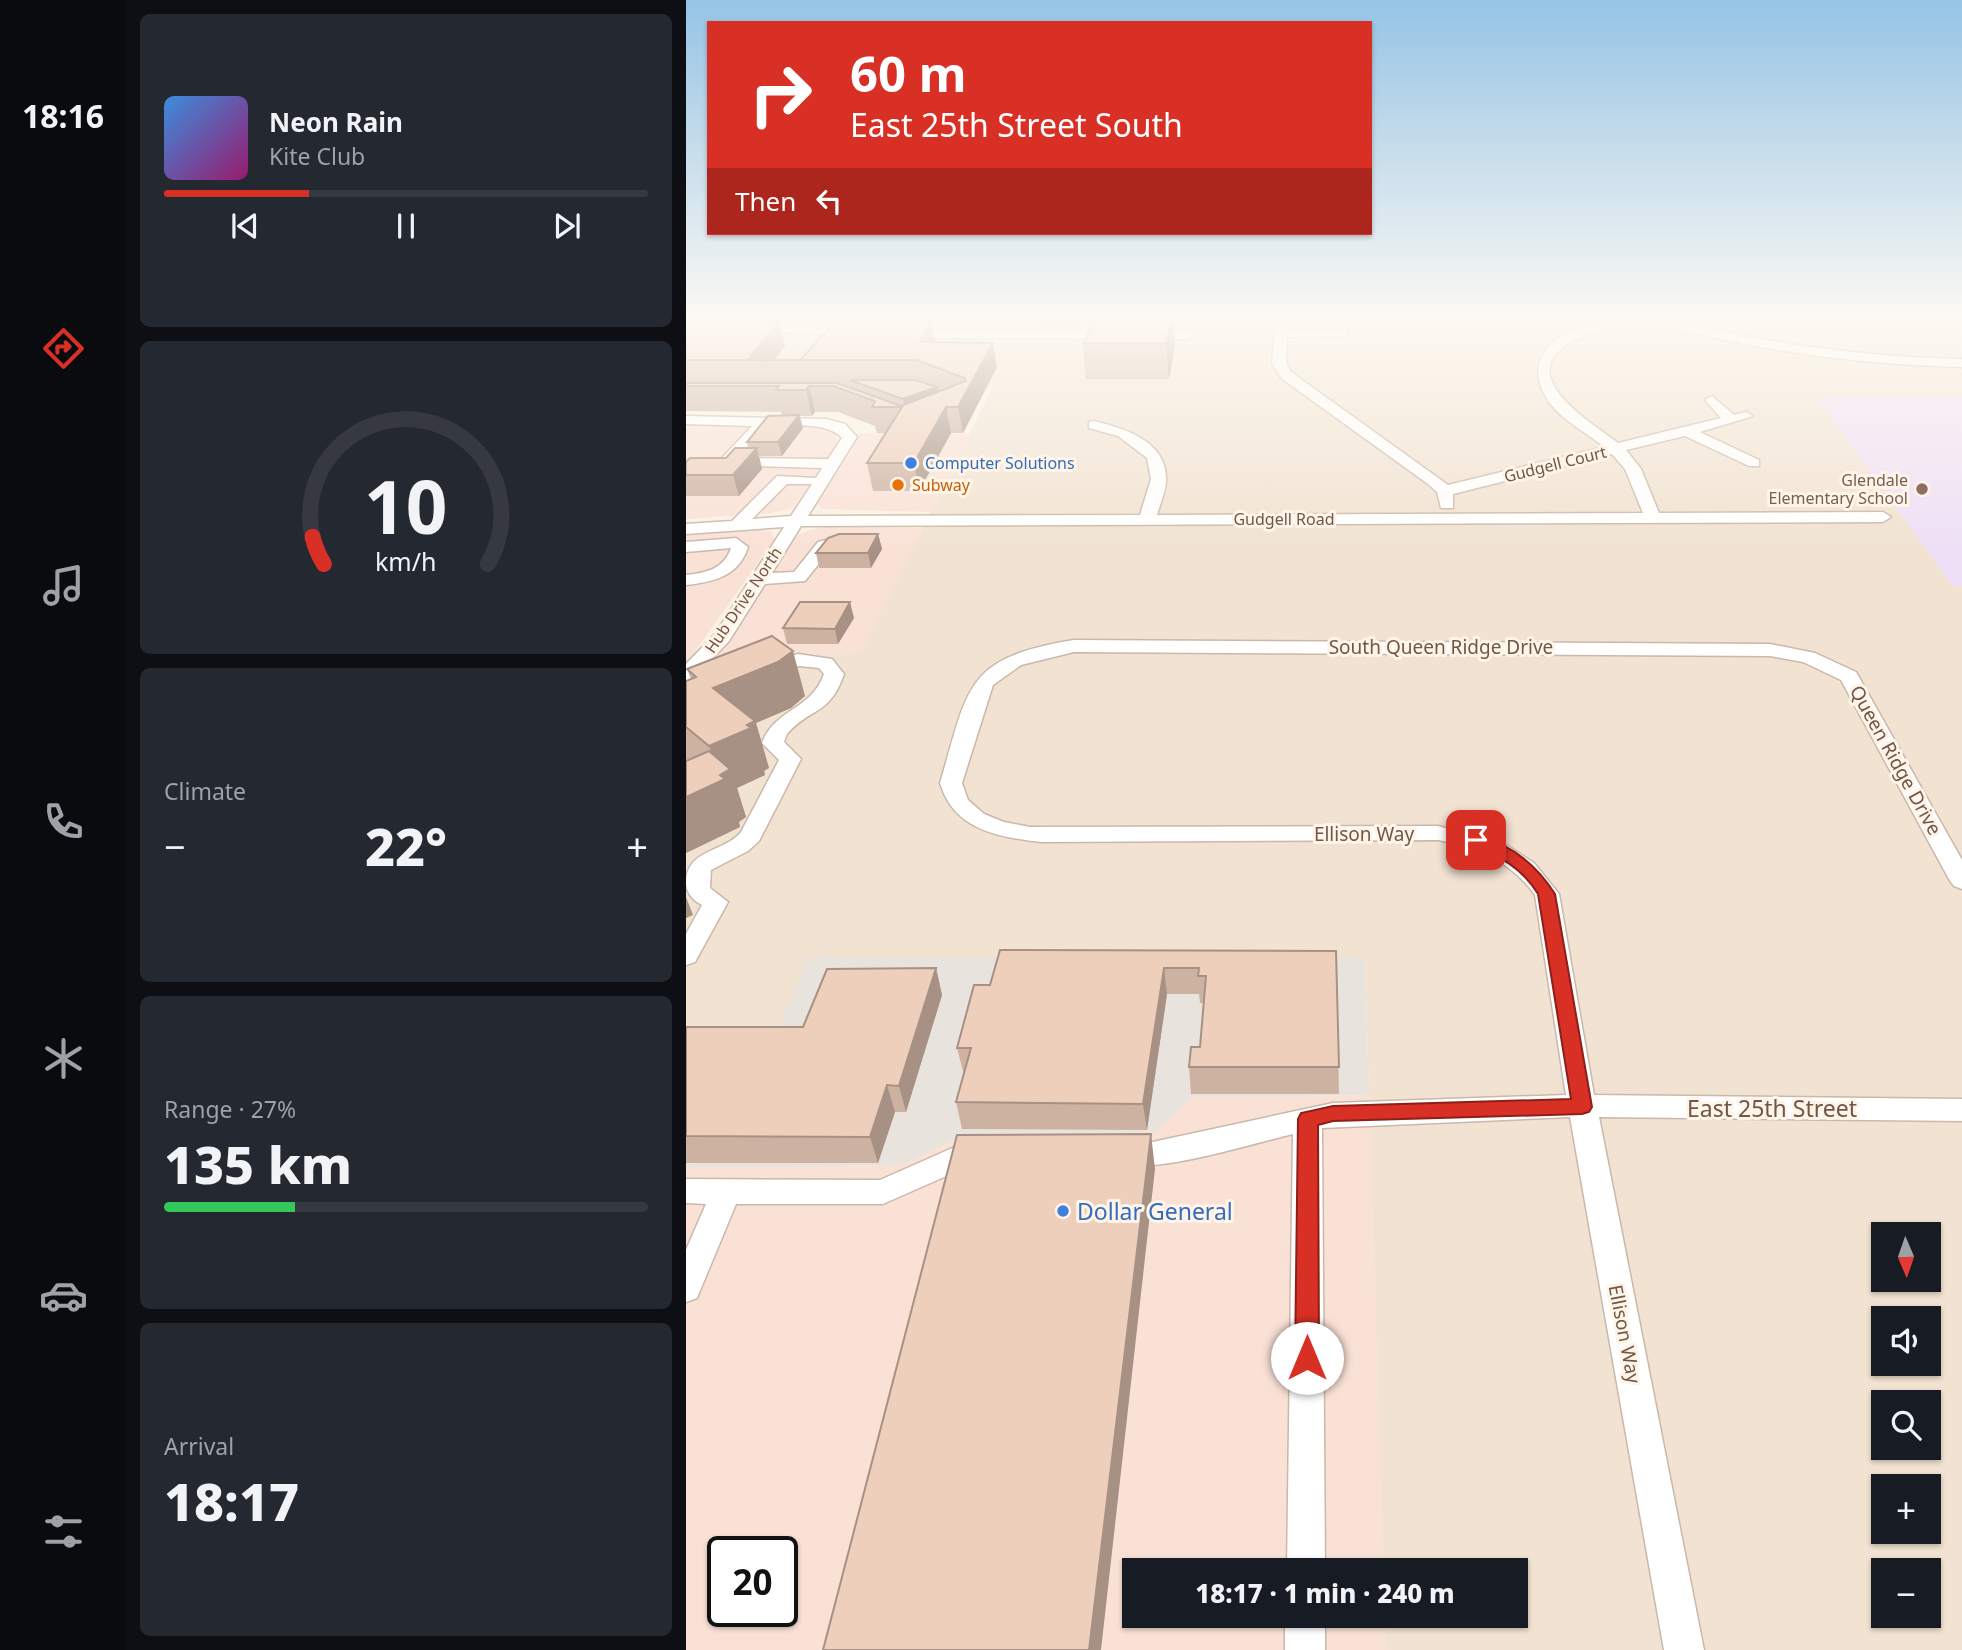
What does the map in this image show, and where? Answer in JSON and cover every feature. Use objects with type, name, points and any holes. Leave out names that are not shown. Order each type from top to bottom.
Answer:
[{"type":"street","points":[[1316,397],[1445,491],[1449,519]]},
{"type":"street","points":[[1550,397],[1553,403],[1616,449],[1630,465],[1653,518]]},
{"type":"street","name":"Gudgell Court","points":[[1445,491],[1739,418],[1712,400]]},
{"type":"street","points":[[687,421],[762,411]]},
{"type":"street","points":[[762,411],[730,458],[731,462],[834,464]]},
{"type":"street","name":"Hub Drive North","points":[[686,675],[722,637],[795,521],[849,443],[845,431],[826,423],[762,411]]},
{"type":"street","points":[[1094,425],[1123,433],[1154,456],[1159,479],[1147,520]]},
{"type":"street","points":[[1687,431],[1754,463]]},
{"type":"street","points":[[738,524],[783,479],[824,480]]},
{"type":"street","name":"Gudgell Road","points":[[686,529],[795,521],[1883,517]]},
{"type":"street","points":[[758,579],[799,577],[824,546],[852,536],[860,521]]},
{"type":"street","points":[[686,547],[736,543],[740,547],[729,566],[718,575],[686,580]]},
{"type":"street","name":"South Queen Ridge Drive","points":[[1030,655],[1073,646],[1770,650],[1808,657],[1849,676]]},
{"type":"street","name":"Ellison Way","points":[[1030,655],[1003,667],[984,682],[951,783],[959,804],[988,825],[1031,834],[1438,833],[1476,840],[1509,854],[1535,875],[1547,894],[1582,1107],[1684,1650]]},
{"type":"street","points":[[686,957],[716,902],[700,892],[696,882],[699,870],[709,859],[746,841],[790,759],[773,743],[774,734],[790,720],[818,707],[832,685],[834,674],[825,663],[799,660],[747,678]]},
{"type":"street","name":"Queen Ridge Drive","points":[[1849,676],[1962,881]]},
{"type":"street","points":[[1092,1155],[1148,1155],[1333,1114],[1582,1107]]},
{"type":"street","name":"East 25th Street","points":[[1582,1107],[1962,1110]]},
{"type":"street","points":[[1306,1558],[1308,1119]]},
{"type":"street","points":[[686,1191],[883,1192],[966,1154],[1008,1154]]},
{"type":"street","points":[[940,1202],[951,1161]]},
{"type":"street","points":[[686,1289],[726,1192]]},
{"type":"street","points":[[1305,1628],[1305,1650]]},
{"type":"shaded area","points":[[988,397],[1962,397],[1817,398],[1953,586],[1962,586],[1962,1650],[1385,1650],[1384,1628],[1528,1628],[1528,1558],[1383,1558],[1365,958],[771,1048],[686,1049],[686,685],[718,655],[860,654]]},
{"type":"shaded area","name":"Glendale Elementary School","points":[[1816,397],[1962,397],[1962,586],[1953,586]]},
{"type":"shaded area","points":[[686,425],[808,425],[829,430],[835,434],[838,444],[793,508],[771,513],[686,519]]},
{"type":"shaded area","points":[[856,433],[972,434],[932,512],[822,509],[818,503],[854,447]]},
{"type":"shaded area","points":[[821,527],[924,528],[860,654],[718,655],[797,535]]},
{"type":"shaded area","points":[[761,529],[772,532],[774,540],[686,664],[686,535]]},
{"type":"shaded area","points":[[809,957],[1365,958],[1369,1095],[1193,1097],[1155,1132],[962,1136],[902,1165],[686,1168],[686,1049],[771,1048]]},
{"type":"shaded area","points":[[1369,1095],[1383,1558],[1122,1558],[1122,1628],[1384,1628],[1385,1650],[686,1650],[686,1168],[902,1165],[962,1136],[1155,1132],[1193,1097]]},
{"type":"building","points":[[864,397],[876,397],[901,406],[924,397],[963,397],[958,407],[946,407],[914,463],[867,463],[902,407],[872,407],[875,401]]},
{"type":"building","points":[[799,415],[778,442],[747,442],[768,416]]},
{"type":"building","points":[[735,448],[757,448],[733,475],[686,475],[686,462],[690,458],[726,458]]},
{"type":"building","points":[[839,534],[878,534],[868,553],[816,553],[828,538]]},
{"type":"building","points":[[800,602],[850,602],[835,629],[783,628]]},
{"type":"building","points":[[772,636],[793,651],[778,662],[713,688],[755,721],[747,725],[751,728],[709,746],[686,727],[686,681],[696,677],[687,669]]},
{"type":"building","points":[[709,751],[730,769],[720,775],[725,779],[686,797],[686,761]]},
{"type":"building","points":[[1000,950],[1336,951],[1339,1067],[1189,1067],[1191,1047],[1200,1047],[1206,976],[1198,976],[1199,968],[1164,968],[1143,1104],[956,1102],[971,1048],[957,1048],[974,985],[990,985]]},
{"type":"building","points":[[936,968],[899,1086],[887,1085],[870,1137],[686,1136],[686,1027],[803,1027],[827,969]]},
{"type":"building","points":[[1151,1134],[1089,1650],[823,1650],[957,1135]]},
{"type":"place","name":"Computer Solutions","points":[[911,463]]},
{"type":"place","name":"Subway","points":[[898,485]]},
{"type":"place","name":"Glendale Elementary School","points":[[1922,489]]},
{"type":"place","name":"Dollar General","points":[[1063,1211]]},
{"type":"route","points":[[1307,1358],[1308,1119],[1333,1114],[1582,1107],[1547,894],[1535,875],[1509,854],[1476,840]]}]
